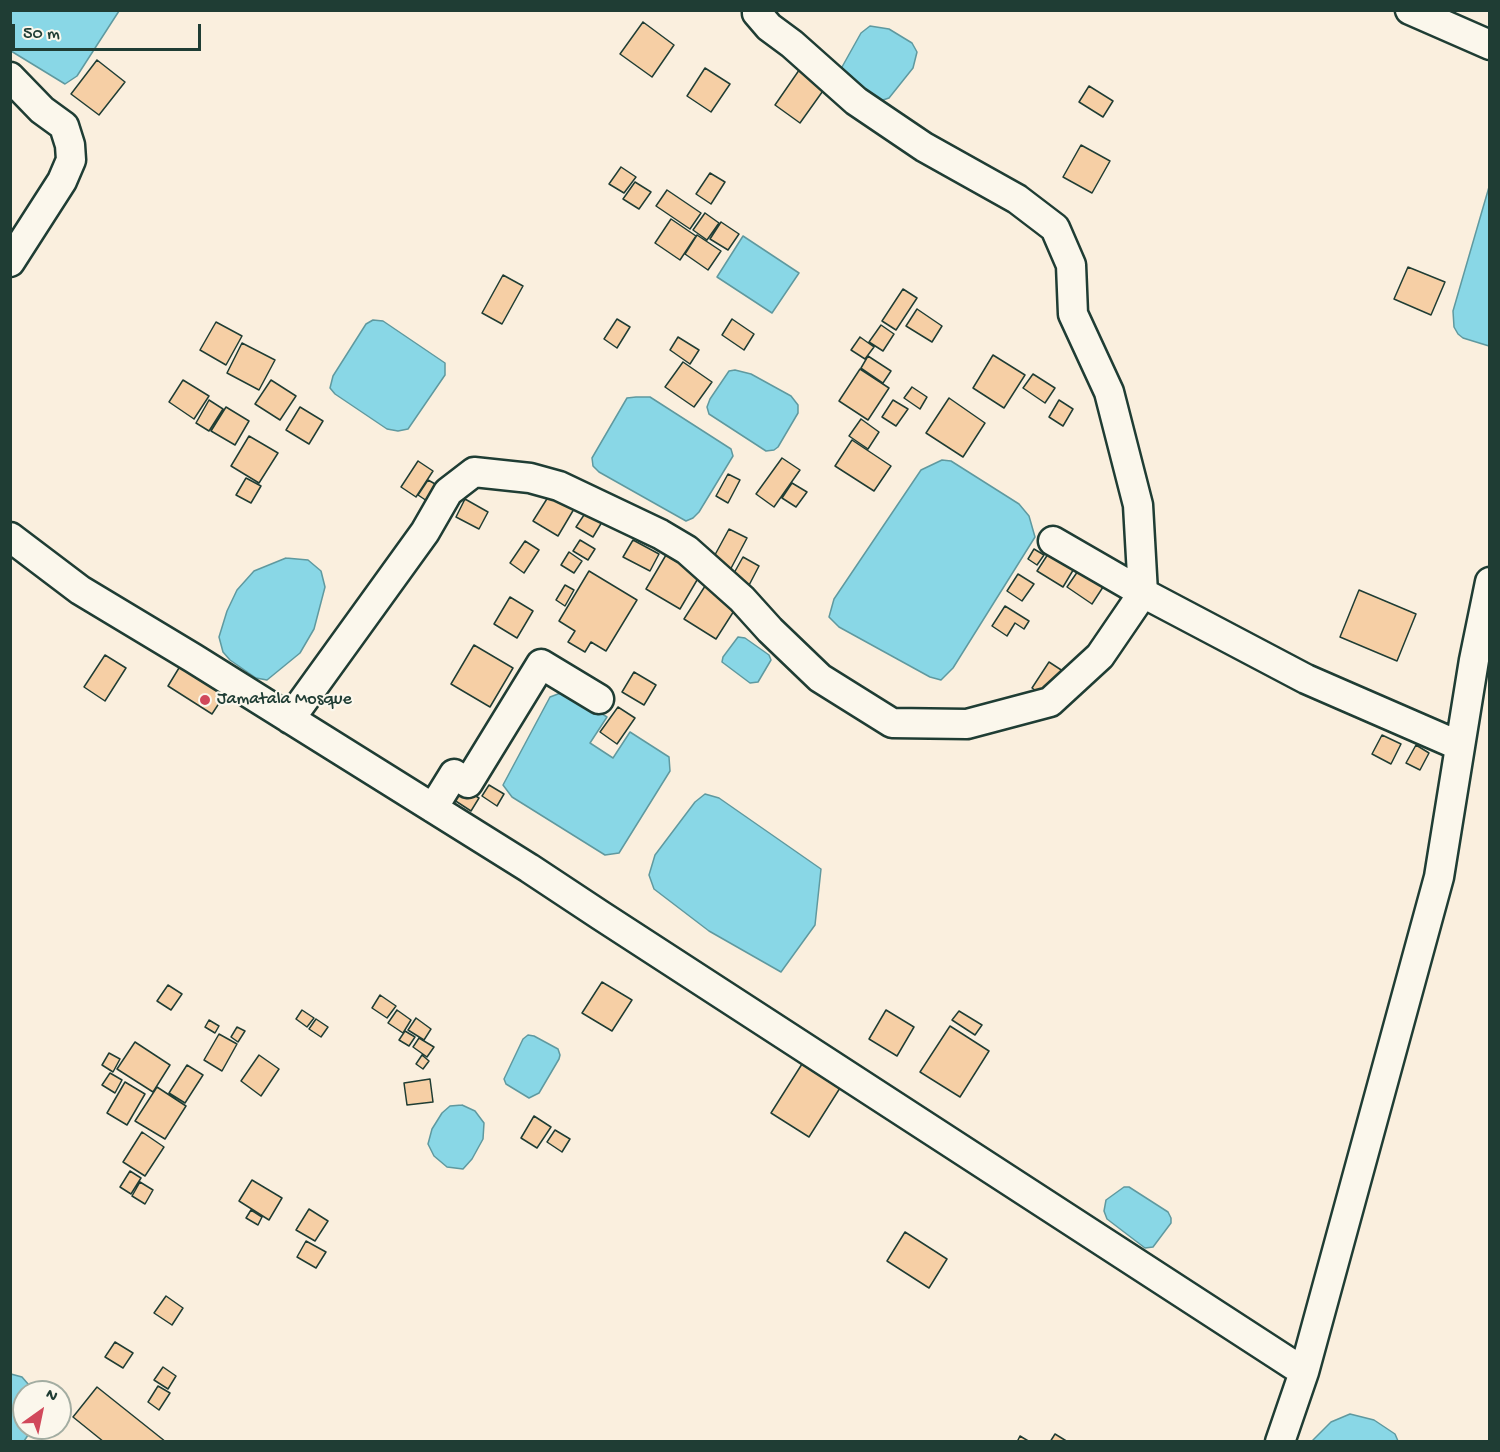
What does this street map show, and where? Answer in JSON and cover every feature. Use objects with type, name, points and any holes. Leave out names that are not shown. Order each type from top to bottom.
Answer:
[{"type":"street","points":[[1410,10],[1490,45]]},
{"type":"street","points":[[290,719],[425,532],[448,492],[474,472],[530,478],[560,486],[660,534],[687,550],[742,599],[770,630],[820,678],[892,723],[967,724],[1050,702],[1100,656],[1143,593],[1138,505],[1109,392],[1073,314],[1071,265],[1055,228],[1017,199],[924,147],[856,101],[792,44],[769,27],[757,11]]},
{"type":"street","points":[[10,77],[42,110],[64,126],[70,145],[71,160],[62,181],[10,262]]},
{"type":"street","points":[[10,537],[80,590],[529,868],[1304,1372]]},
{"type":"street","points":[[1053,541],[1143,593],[1306,679],[1460,746]]},
{"type":"street","points":[[1280,1442],[1304,1372],[1439,877],[1474,660],[1490,582]]},
{"type":"street","points":[[433,808],[454,774],[468,783],[541,664],[599,699]]},
{"type":"water","points":[[11,10],[119,11],[77,76],[65,84],[11,51]]},
{"type":"water","points":[[870,26],[889,29],[912,43],[917,52],[913,68],[889,98],[877,102],[845,79],[842,67],[861,33]]},
{"type":"water","points":[[1489,187],[1489,346],[1463,338],[1458,334],[1454,327],[1453,311]]},
{"type":"water","points":[[743,236],[799,273],[772,313],[717,277]]},
{"type":"water","points":[[373,320],[383,321],[445,363],[445,375],[408,429],[398,431],[387,429],[335,394],[330,388],[333,376],[366,324]]},
{"type":"water","points":[[735,370],[751,374],[791,396],[798,405],[798,413],[774,450],[766,451],[709,414],[707,407],[710,399],[729,371]]},
{"type":"water","points":[[650,397],[731,449],[733,456],[693,518],[686,521],[599,472],[593,466],[592,458],[627,398]]},
{"type":"water","points":[[942,460],[951,461],[1019,504],[1029,516],[1035,537],[953,668],[941,680],[930,677],[839,627],[829,617],[834,599],[921,470]]},
{"type":"water","points":[[286,558],[308,560],[321,571],[325,587],[314,629],[300,653],[267,680],[256,678],[230,660],[223,652],[219,637],[227,611],[237,590],[254,571]]},
{"type":"water","points":[[738,637],[745,638],[769,655],[771,660],[758,682],[750,683],[722,662],[723,657]]},
{"type":"water","points":[[566,691],[607,717],[590,743],[613,758],[630,732],[669,757],[670,771],[619,853],[605,855],[512,797],[503,785],[550,697]]},
{"type":"water","points":[[705,794],[719,798],[821,869],[815,925],[781,972],[709,931],[654,889],[649,875],[655,855],[695,802]]},
{"type":"water","points":[[528,1035],[558,1049],[560,1055],[539,1093],[529,1098],[506,1084],[504,1079],[523,1039]]},
{"type":"water","points":[[462,1105],[475,1111],[484,1123],[483,1139],[472,1159],[463,1169],[447,1167],[434,1156],[428,1144],[432,1129],[442,1113],[450,1106]]},
{"type":"water","points":[[1124,1187],[1129,1187],[1168,1212],[1171,1218],[1171,1223],[1153,1247],[1145,1248],[1107,1219],[1104,1211],[1106,1200]]},
{"type":"water","points":[[11,1374],[25,1380],[12,1380],[12,1440],[25,1440],[11,1441]]},
{"type":"water","points":[[1350,1414],[1374,1420],[1395,1434],[1398,1441],[1312,1441],[1331,1422]]},
{"type":"building","points":[[643,22],[674,45],[652,77],[620,54]]},
{"type":"building","points":[[97,60],[125,82],[99,115],[71,94]]},
{"type":"building","points":[[804,63],[830,81],[800,123],[775,105]]},
{"type":"building","points":[[705,68],[730,84],[711,112],[687,96]]},
{"type":"building","points":[[1089,86],[1113,101],[1103,117],[1079,102]]},
{"type":"building","points":[[1081,145],[1110,161],[1092,193],[1063,177]]},
{"type":"building","points":[[621,167],[636,177],[624,193],[609,184]]},
{"type":"building","points":[[710,173],[725,182],[711,204],[696,194]]},
{"type":"building","points":[[635,182],[651,192],[639,209],[623,199]]},
{"type":"building","points":[[667,190],[701,213],[690,229],[656,206]]},
{"type":"building","points":[[705,213],[719,223],[707,240],[693,230]]},
{"type":"building","points":[[671,219],[696,236],[680,260],[655,243]]},
{"type":"building","points":[[721,222],[739,234],[728,250],[710,239]]},
{"type":"building","points":[[697,235],[721,251],[708,270],[685,254]]},
{"type":"building","points":[[1408,267],[1445,282],[1431,315],[1394,299]]},
{"type":"building","points":[[503,275],[523,286],[502,324],[482,313]]},
{"type":"building","points":[[903,289],[917,298],[896,330],[882,321]]},
{"type":"building","points":[[917,309],[942,326],[932,342],[906,326]]},
{"type":"building","points":[[617,319],[630,327],[617,348],[604,339]]},
{"type":"building","points":[[732,319],[754,334],[744,350],[722,335]]},
{"type":"building","points":[[216,322],[242,336],[226,365],[200,350]]},
{"type":"building","points":[[881,325],[894,334],[883,351],[869,342]]},
{"type":"building","points":[[678,337],[699,350],[690,364],[670,350]]},
{"type":"building","points":[[860,337],[874,347],[865,359],[851,350]]},
{"type":"building","points":[[242,343],[275,360],[259,390],[227,373]]},
{"type":"building","points":[[993,355],[1025,375],[1004,408],[973,388]]},
{"type":"building","points":[[868,356],[891,371],[883,383],[861,368]]},
{"type":"building","points":[[683,362],[712,382],[694,407],[665,387]]},
{"type":"building","points":[[860,369],[889,388],[868,420],[839,401]]},
{"type":"building","points":[[1033,374],[1055,388],[1045,403],[1023,388]]},
{"type":"building","points":[[183,380],[209,396],[194,419],[169,402]]},
{"type":"building","points":[[271,380],[296,396],[280,420],[255,404]]},
{"type":"building","points":[[912,387],[927,397],[920,409],[904,398]]},
{"type":"building","points":[[949,398],[985,423],[963,457],[926,433]]},
{"type":"building","points":[[209,400],[223,409],[209,431],[196,423]]},
{"type":"building","points":[[893,400],[908,409],[896,426],[882,417]]},
{"type":"building","points":[[1059,400],[1073,409],[1063,426],[1049,417]]},
{"type":"building","points":[[226,407],[249,421],[235,445],[211,431]]},
{"type":"building","points":[[300,407],[323,421],[309,444],[286,430]]},
{"type":"building","points":[[861,419],[879,432],[868,449],[849,436]]},
{"type":"building","points":[[249,436],[278,453],[259,483],[231,466]]},
{"type":"building","points":[[852,440],[891,466],[874,491],[835,466]]},
{"type":"building","points":[[782,458],[800,470],[774,507],[756,494]]},
{"type":"building","points":[[418,461],[433,471],[416,497],[401,487]]},
{"type":"building","points":[[728,474],[740,480],[728,503],[716,496]]},
{"type":"building","points":[[246,478],[261,486],[251,503],[236,495]]},
{"type":"building","points":[[428,480],[437,485],[427,501],[418,495]]},
{"type":"building","points":[[792,483],[807,492],[796,507],[782,498]]},
{"type":"building","points":[[550,494],[574,509],[558,536],[533,521]]},
{"type":"building","points":[[465,499],[488,512],[479,529],[456,517]]},
{"type":"building","points":[[586,512],[602,522],[593,537],[576,527]]},
{"type":"building","points":[[729,529],[747,538],[728,574],[710,564]]},
{"type":"building","points":[[580,540],[595,549],[588,560],[573,551]]},
{"type":"building","points":[[633,540],[659,554],[650,571],[623,557]]},
{"type":"building","points":[[525,541],[539,550],[524,573],[510,563]]},
{"type":"building","points":[[1034,549],[1044,555],[1037,565],[1028,559]]},
{"type":"building","points":[[1050,551],[1075,567],[1063,587],[1037,571]]},
{"type":"building","points":[[569,552],[582,561],[574,573],[561,565]]},
{"type":"building","points":[[666,555],[700,575],[680,609],[646,589]]},
{"type":"building","points":[[743,557],[759,566],[746,591],[729,582]]},
{"type":"building","points":[[1080,568],[1105,584],[1092,604],[1067,587]]},
{"type":"building","points":[[589,571],[637,600],[606,651],[591,642],[585,652],[568,642],[575,631],[559,621]]},
{"type":"building","points":[[1018,574],[1034,584],[1022,601],[1007,591]]},
{"type":"building","points":[[707,583],[739,603],[716,639],[684,619]]},
{"type":"building","points":[[565,585],[574,590],[565,606],[556,600]]},
{"type":"building","points":[[1359,590],[1416,614],[1397,661],[1340,637]]},
{"type":"building","points":[[510,597],[533,611],[517,638],[494,624]]},
{"type":"building","points":[[1005,606],[1029,621],[1024,629],[1015,623],[1007,636],[992,626]]},
{"type":"building","points":[[474,645],[513,668],[490,707],[451,684]]},
{"type":"building","points":[[105,655],[126,668],[105,701],[84,687]]},
{"type":"building","points":[[1049,662],[1072,677],[1054,703],[1032,688]]},
{"type":"building","name":"Jamatala Mosque","points":[[182,663],[231,685],[212,714],[168,686]]},
{"type":"building","points":[[634,672],[656,685],[644,705],[622,692]]},
{"type":"building","points":[[618,707],[635,718],[617,744],[600,732]]},
{"type":"building","points":[[1382,735],[1401,744],[1391,764],[1372,754]]},
{"type":"building","points":[[1416,745],[1429,753],[1420,770],[1406,763]]},
{"type":"building","points":[[489,785],[504,794],[497,806],[482,796]]},
{"type":"building","points":[[459,786],[479,798],[471,811],[451,798]]},
{"type":"building","points":[[602,982],[632,1000],[612,1031],[582,1013]]},
{"type":"building","points":[[168,985],[182,994],[171,1010],[157,1001]]},
{"type":"building","points":[[380,995],[396,1006],[387,1018],[372,1008]]},
{"type":"building","points":[[302,1010],[314,1018],[307,1027],[296,1019]]},
{"type":"building","points":[[397,1010],[411,1020],[403,1033],[388,1023]]},
{"type":"building","points":[[886,1010],[914,1027],[897,1056],[869,1039]]},
{"type":"building","points":[[959,1011],[982,1025],[975,1035],[952,1020]]},
{"type":"building","points":[[416,1018],[431,1029],[424,1040],[408,1030]]},
{"type":"building","points":[[316,1019],[328,1027],[321,1037],[309,1029]]},
{"type":"building","points":[[209,1020],[219,1026],[215,1033],[205,1027]]},
{"type":"building","points":[[950,1026],[989,1051],[960,1097],[920,1072]]},
{"type":"building","points":[[237,1027],[245,1031],[238,1042],[231,1037]]},
{"type":"building","points":[[405,1031],[415,1037],[409,1046],[399,1040]]},
{"type":"building","points":[[219,1034],[237,1044],[222,1071],[204,1060]]},
{"type":"building","points":[[419,1038],[434,1047],[427,1057],[413,1047]]},
{"type":"building","points":[[135,1042],[170,1065],[153,1092],[117,1069]]},
{"type":"building","points":[[109,1053],[120,1059],[113,1072],[102,1065]]},
{"type":"building","points":[[259,1055],[279,1069],[261,1096],[241,1081]]},
{"type":"building","points":[[422,1055],[429,1061],[423,1069],[416,1064]]},
{"type":"building","points":[[802,1064],[840,1088],[809,1137],[771,1113]]},
{"type":"building","points":[[187,1065],[203,1075],[185,1103],[169,1093]]},
{"type":"building","points":[[110,1073],[122,1080],[115,1093],[102,1085]]},
{"type":"building","points":[[430,1079],[433,1102],[407,1105],[404,1083]]},
{"type":"building","points":[[125,1082],[145,1094],[127,1125],[107,1113]]},
{"type":"building","points":[[157,1087],[186,1106],[165,1139],[135,1121]]},
{"type":"building","points":[[534,1116],[551,1127],[537,1148],[521,1138]]},
{"type":"building","points":[[555,1130],[570,1139],[562,1152],[547,1142]]},
{"type":"building","points":[[142,1132],[164,1147],[145,1176],[123,1162]]},
{"type":"building","points":[[130,1171],[141,1178],[131,1194],[120,1187]]},
{"type":"building","points":[[252,1180],[282,1198],[269,1220],[239,1201]]},
{"type":"building","points":[[140,1182],[153,1190],[145,1204],[132,1196]]},
{"type":"building","points":[[309,1209],[328,1221],[315,1241],[296,1230]]},
{"type":"building","points":[[251,1210],[262,1217],[258,1225],[246,1218]]},
{"type":"building","points":[[905,1232],[947,1259],[929,1288],[887,1261]]},
{"type":"building","points":[[306,1241],[326,1252],[316,1268],[297,1257]]},
{"type":"building","points":[[166,1296],[183,1308],[172,1325],[154,1313]]},
{"type":"building","points":[[115,1342],[133,1353],[123,1368],[105,1357]]},
{"type":"building","points":[[163,1367],[176,1376],[168,1389],[154,1380]]},
{"type":"building","points":[[158,1386],[170,1393],[159,1410],[148,1402]]},
{"type":"building","points":[[97,1387],[166,1442],[104,1442],[73,1417]]},
{"type":"building","points":[[1055,1434],[1068,1442],[1050,1442]]},
{"type":"building","points":[[1020,1436],[1030,1442],[1017,1442]]},
{"type":"place","name":"Jamatala Mosque","points":[[205,700]]}]
